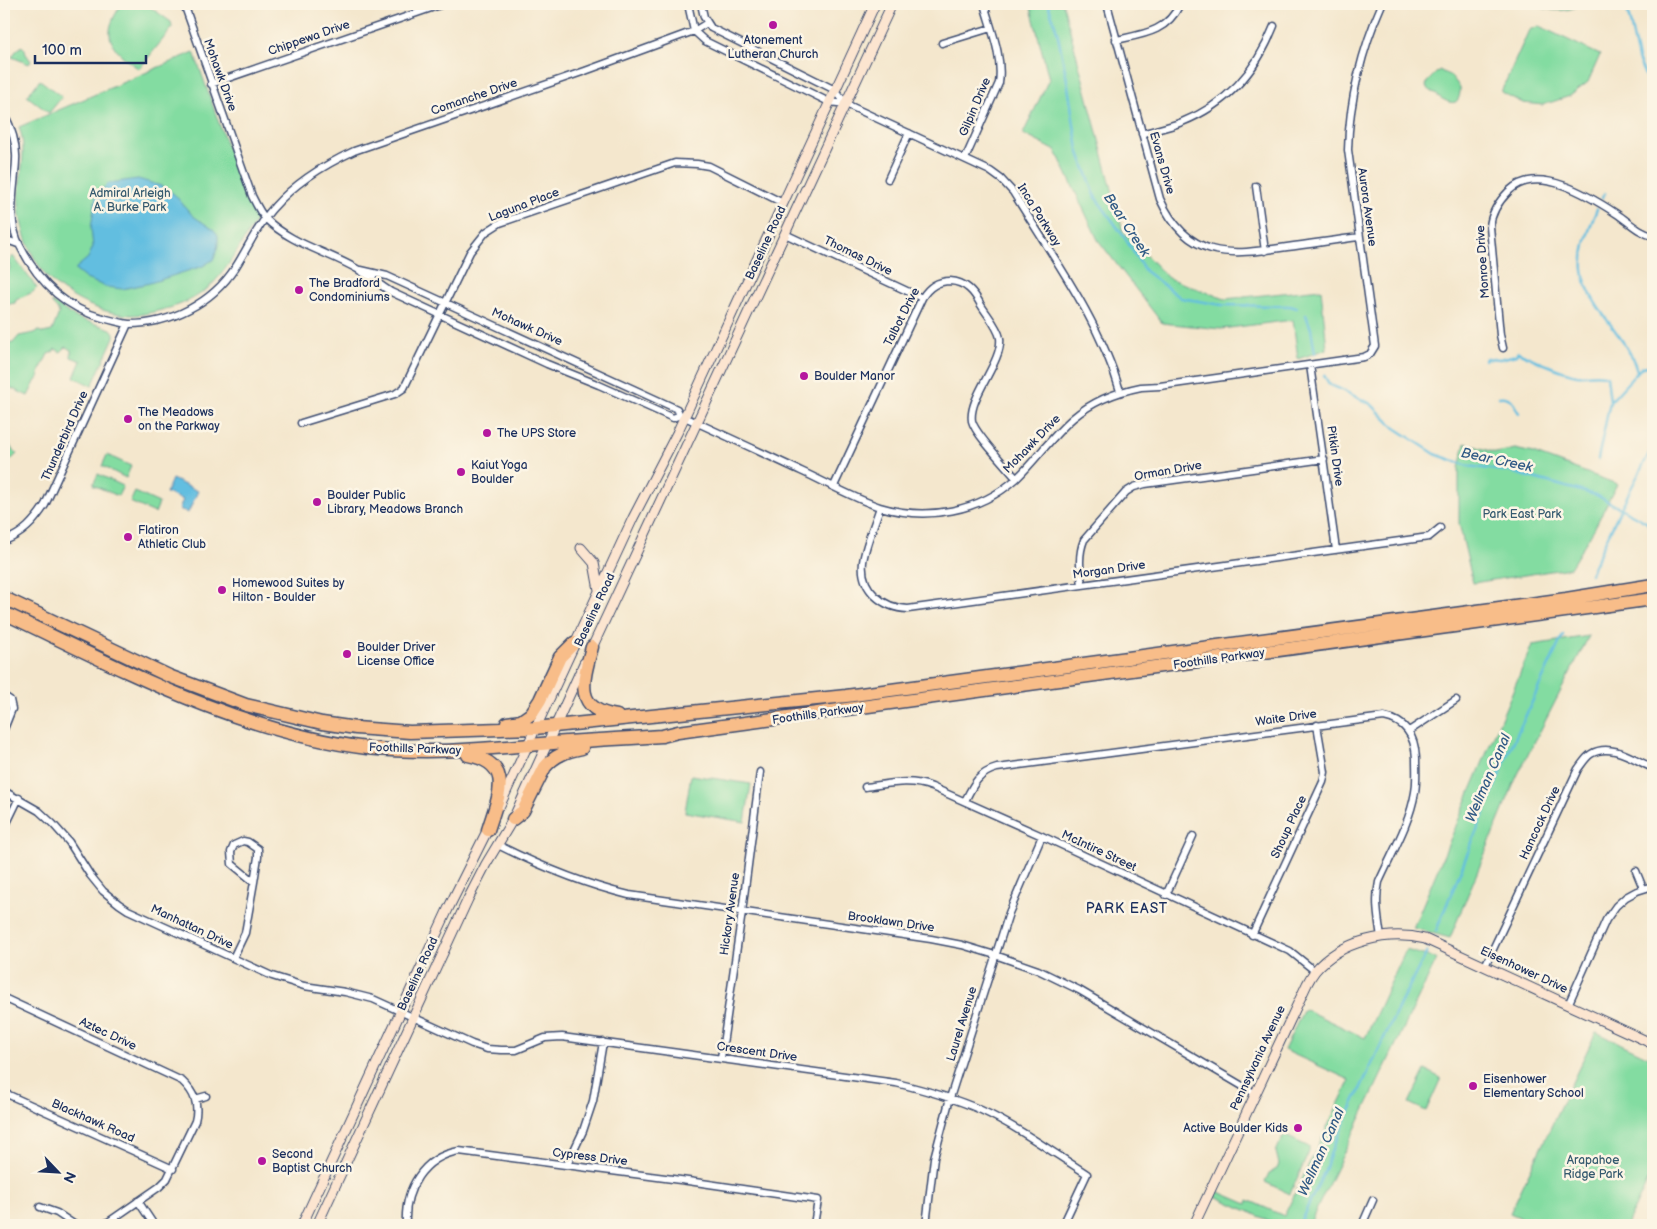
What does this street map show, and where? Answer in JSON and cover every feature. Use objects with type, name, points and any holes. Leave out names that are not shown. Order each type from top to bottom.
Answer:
[{"type":"highway","name":"Foothills Parkway","points":[[4,598],[169,676],[246,705],[306,720],[348,727],[410,732],[535,728],[846,696],[1566,599],[1653,585]]},
{"type":"highway","name":"Foothills Parkway","points":[[4,613],[170,691],[254,723],[351,746],[394,750],[451,751],[662,736],[678,732],[1653,599]]},
{"type":"highway","points":[[436,731],[459,725],[502,723],[526,719],[536,707],[560,657],[574,643]]},
{"type":"highway","points":[[592,647],[585,670],[584,682],[584,692],[590,705],[605,714],[642,717]]},
{"type":"highway","points":[[513,819],[523,811],[545,767],[559,755],[584,747],[651,740],[662,736]]},
{"type":"highway","points":[[451,751],[483,759],[493,765],[499,774],[500,788],[488,830]]},
{"type":"main road","name":"Baseline Road","points":[[302,1225],[449,907],[488,830],[633,518],[662,463],[682,416],[875,4]]},
{"type":"main road","name":"Baseline Road","points":[[317,1225],[476,881],[513,819],[554,726],[892,4]]},
{"type":"main road","points":[[581,548],[594,563],[599,591]]},
{"type":"main road","name":"Eisenhower Drive","points":[[1381,937],[1400,936],[1425,939],[1653,1044]]},
{"type":"main road","name":"Pennsylvania Avenue","points":[[1194,1225],[1307,984],[1315,971],[1343,950],[1363,941],[1381,937]]},
{"type":"street","name":"Mohawk Drive","points":[[184,4],[252,196],[265,218],[275,227],[288,236],[360,270],[387,276],[677,409],[682,416],[880,507],[916,514],[934,514],[953,511],[993,495],[1016,478],[1072,419],[1086,408],[1107,396],[1141,387],[1310,365]]},
{"type":"street","name":"Chippewa Drive","points":[[211,84],[443,4]]},
{"type":"street","points":[[688,4],[694,31]]},
{"type":"street","points":[[701,4],[707,23]]},
{"type":"street","name":"Gilpin Drive","points":[[965,159],[999,83],[1001,72],[984,4]]},
{"type":"street","name":"Evans Drive","points":[[1107,4],[1160,199],[1166,212],[1184,234],[1196,242],[1223,252],[1244,253],[1359,237]]},
{"type":"street","points":[[1116,40],[1150,33],[1160,28],[1169,21],[1180,4]]},
{"type":"street","name":"Aurora Avenue","points":[[1310,365],[1364,357],[1370,354],[1375,346],[1348,150],[1349,118],[1354,94],[1369,38],[1382,4]]},
{"type":"street","name":"Comanche Drive","points":[[128,324],[162,319],[182,313],[198,305],[224,282],[235,268],[272,208],[290,190],[314,172],[354,151],[585,71],[694,31],[707,23]]},
{"type":"street","name":"Inca Parkway","points":[[707,23],[711,28],[835,90],[846,104]]},
{"type":"street","points":[[1142,134],[1180,123],[1198,115],[1230,94],[1259,59],[1274,26]]},
{"type":"street","points":[[942,43],[991,28]]},
{"type":"street","name":"Inca Parkway","points":[[694,31],[699,37],[713,46],[829,102],[846,104],[990,171],[1001,179],[1013,192],[1094,324],[1106,350],[1120,392]]},
{"type":"street","points":[[4,113],[11,128],[15,144],[16,159],[11,204],[18,244],[40,278],[55,294],[74,308],[92,315],[128,324]]},
{"type":"street","points":[[888,179],[909,133]]},
{"type":"street","name":"Laguna Place","points":[[301,423],[395,394],[404,388],[470,252],[486,232],[500,223],[669,165],[684,163],[709,166],[783,203]]},
{"type":"street","name":"Monroe Drive","points":[[1503,348],[1500,335],[1490,227],[1494,213],[1503,197],[1512,188],[1522,183],[1536,180],[1551,181],[1593,200],[1640,230],[1653,236]]},
{"type":"street","points":[[1256,186],[1265,250]]},
{"type":"street","name":"Thomas Drive","points":[[785,234],[922,298]]},
{"type":"street","points":[[4,239],[18,244]]},
{"type":"street","name":"Mohawk Drive","points":[[360,270],[380,286],[563,372],[612,390],[670,417],[682,416]]},
{"type":"street","name":"Talbot Drive","points":[[834,486],[922,298],[926,291],[944,281],[964,284],[976,296],[998,331],[1000,346],[969,421],[1016,478]]},
{"type":"street","name":"Thunderbird Drive","points":[[4,542],[28,528],[45,505],[128,324]]},
{"type":"street","name":"Pitkin Drive","points":[[1310,365],[1336,550]]},
{"type":"street","name":"Orman Drive","points":[[1082,585],[1079,559],[1084,540],[1126,492],[1134,487],[1324,459]]},
{"type":"street","name":"Morgan Drive","points":[[880,507],[863,561],[863,572],[872,593],[888,606],[908,609],[1429,537],[1440,528]]},
{"type":"street","points":[[4,696],[10,700],[12,709],[4,729]]},
{"type":"street","points":[[1381,937],[1377,907],[1379,882],[1409,816],[1415,793],[1417,776],[1415,748],[1409,731],[1456,700]]},
{"type":"street","name":"Waite Drive","points":[[965,801],[974,782],[981,775],[997,768],[1384,717],[1401,723],[1409,731]]},
{"type":"street","name":"Shoup Place","points":[[1252,935],[1323,782],[1325,772],[1317,725]]},
{"type":"street","name":"Hancock Drive","points":[[1485,966],[1578,768],[1586,758],[1598,751],[1612,750],[1653,768]]},
{"type":"street","name":"Hickory Avenue","points":[[721,1058],[760,772]]},
{"type":"street","name":"McIntire Street","points":[[865,787],[910,781],[920,782],[1042,836],[1290,951],[1315,971]]},
{"type":"street","name":"Manhattan Drive","points":[[4,791],[39,811],[53,824],[69,842],[90,875],[103,891],[119,904],[272,976],[291,983],[362,996],[413,1016]]},
{"type":"street","points":[[4,830],[18,798]]},
{"type":"street","name":"Laurel Avenue","points":[[926,1225],[934,1158],[950,1098],[995,955],[1019,887],[1042,836]]},
{"type":"street","points":[[1166,895],[1193,836]]},
{"type":"street","points":[[233,958],[245,932],[254,882],[258,857],[258,849],[248,842],[236,842],[231,852],[232,864],[254,882]]},
{"type":"street","name":"Brooklawn Drive","points":[[498,845],[559,873],[602,888],[630,895],[932,939],[962,945],[995,955],[1038,970],[1079,990],[1256,1094]]},
{"type":"street","points":[[1636,871],[1643,888]]},
{"type":"street","points":[[1568,1005],[1606,920],[1616,906],[1626,897],[1643,888],[1653,886]]},
{"type":"street","name":"Aztec Drive","points":[[4,998],[182,1082],[189,1087],[195,1098]]},
{"type":"street","name":"Crescent Drive","points":[[413,1016],[486,1049],[516,1050],[545,1038],[556,1037],[896,1083],[950,1098],[1004,1122],[1086,1174],[1063,1225]]},
{"type":"street","points":[[568,1165],[583,1131],[593,1100],[603,1042]]},
{"type":"street","name":"Blackhawk Road","points":[[4,1094],[173,1169]]},
{"type":"street","points":[[104,1225],[168,1179],[195,1121],[197,1112],[195,1098],[206,1096]]},
{"type":"street","name":"Cypress Drive","points":[[406,1225],[407,1204],[420,1174],[429,1163],[447,1153],[459,1151],[818,1200],[814,1225]]},
{"type":"street","points":[[1362,1225],[1373,1200]]},
{"type":"street","points":[[138,1202],[154,1225]]},
{"type":"street","points":[[40,1207],[57,1213],[75,1225]]},
{"type":"green space","points":[[122,4],[146,4],[171,22],[172,28],[139,69],[121,55],[111,41],[111,25]]},
{"type":"green space","points":[[1030,4],[1063,4],[1123,231],[1168,278],[1225,299],[1321,289],[1327,349],[1298,359],[1293,320],[1221,329],[1162,323],[1098,240],[1056,151],[1023,134],[1049,79]]},
{"type":"green space","points":[[1531,4],[1583,4],[1569,9],[1557,10]]},
{"type":"green space","points":[[1539,26],[1600,55],[1588,82],[1570,96],[1543,105],[1523,103],[1501,92],[1529,30]]},
{"type":"green space","points":[[22,46],[31,61],[29,64],[12,57]]},
{"type":"green space","name":"Admiral Arleigh A. Burke Park","points":[[194,52],[240,183],[256,219],[255,222],[233,258],[214,283],[186,302],[170,308],[131,315],[109,312],[87,304],[67,293],[49,279],[37,263],[28,245],[19,207],[23,143],[19,127]]},
{"type":"green space","points":[[1439,70],[1451,76],[1460,87],[1457,101],[1453,103],[1442,99],[1426,87],[1427,82]]},
{"type":"green space","points":[[40,80],[62,97],[49,113],[27,96]]},
{"type":"green space","points":[[13,256],[37,288],[16,300],[15,303],[4,305],[4,278],[10,268],[8,262]]},
{"type":"green space","points":[[52,302],[77,318],[111,329],[114,337],[92,386],[74,377],[81,361],[71,357],[71,350],[66,347],[61,352],[55,349],[48,354],[28,396],[11,388],[4,373],[9,362],[5,341],[13,343],[19,336],[39,331],[43,333],[52,331],[59,313]]},
{"type":"green space","points":[[8,442],[17,454],[7,464],[4,462],[4,446]]},
{"type":"green space","name":"Park East Park","points":[[1465,443],[1496,453],[1515,449],[1533,453],[1617,484],[1594,529],[1570,568],[1473,583],[1459,523],[1459,468]]},
{"type":"green space","points":[[107,455],[131,466],[126,478],[102,466]]},
{"type":"green space","points":[[98,474],[123,486],[118,496],[93,485]]},
{"type":"green space","points":[[135,492],[159,503],[155,513],[130,502]]},
{"type":"green space","points":[[1589,636],[1517,776],[1450,938],[1413,928],[1532,645]]},
{"type":"green space","points":[[691,775],[751,784],[745,822],[685,812]]},
{"type":"green space","points":[[1406,950],[1437,959],[1309,1225],[1278,1225],[1215,1196],[1217,1191],[1247,1204],[1248,1200],[1284,1216],[1350,1080],[1284,1050],[1304,1009],[1365,1038]]},
{"type":"green space","name":"Arapahoe Ridge Park","points":[[1596,1032],[1653,1059],[1653,1169],[1627,1225],[1537,1225],[1510,1213]]},
{"type":"green space","points":[[1425,1070],[1441,1078],[1426,1111],[1409,1103]]},
{"type":"green space","points":[[1286,1136],[1309,1147],[1309,1152],[1290,1194],[1265,1182],[1269,1173],[1277,1169],[1279,1164],[1276,1152],[1282,1138]]},
{"type":"water","points":[[138,179],[161,186],[174,194],[193,216],[214,230],[218,235],[218,245],[214,259],[203,266],[150,283],[122,289],[107,287],[86,279],[76,271],[76,268],[88,258],[93,247],[91,228],[96,195],[109,183]]},
{"type":"water","points":[[172,479],[198,491],[188,513],[179,509],[183,500],[166,493]]},
{"type":"waterway","name":"Bear Creek","points":[[1048,4],[1057,31],[1078,150],[1096,198],[1125,238],[1145,271],[1181,298],[1222,305],[1290,306],[1297,308]]},
{"type":"waterway","name":"Wellman Canal","points":[[1626,4],[1638,59],[1653,94]]},
{"type":"waterway","points":[[1602,198],[1605,193]]},
{"type":"waterway","points":[[1597,209],[1585,243],[1583,270],[1591,295],[1626,347],[1637,371]]},
{"type":"waterway","name":"Bear Creek","points":[[1306,315],[1311,329],[1315,353]]},
{"type":"waterway","points":[[1485,360],[1486,358],[1500,359],[1516,355],[1518,352],[1569,373],[1607,376],[1610,402],[1598,459]]},
{"type":"waterway","points":[[1610,402],[1642,367],[1653,365]]},
{"type":"waterway","name":"Bear Creek","points":[[1324,375],[1329,384],[1371,404],[1395,428],[1435,454],[1468,466],[1511,472],[1596,495],[1646,522],[1653,529]]},
{"type":"waterway","points":[[1499,397],[1510,399],[1519,413]]},
{"type":"waterway","name":"Bear Creek","points":[[1590,574],[1653,446]]},
{"type":"waterway","name":"Wellman Canal","points":[[1436,931],[1508,754],[1563,635]]},
{"type":"waterway","name":"Wellman Canal","points":[[1299,1225],[1325,1170],[1332,1149],[1400,1004],[1427,952]]},
{"type":"place","name":"Atonement Lutheran Church","points":[[773,25]]},
{"type":"place","name":"The Bradford Condominiums","points":[[299,290]]},
{"type":"place","name":"Boulder Manor","points":[[804,376]]},
{"type":"place","name":"The Meadows on the Parkway","points":[[128,419]]},
{"type":"place","name":"The UPS Store","points":[[487,433]]},
{"type":"place","name":"Kaiut Yoga Boulder","points":[[461,472]]},
{"type":"place","name":"Boulder Public Library, Meadows Branch","points":[[317,502]]},
{"type":"place","name":"Flatiron Athletic Club","points":[[128,537]]},
{"type":"place","name":"Homewood Suites by Hilton - Boulder","points":[[222,590]]},
{"type":"place","name":"Boulder Driver License Office","points":[[347,654]]},
{"type":"place","name":"Eisenhower Elementary School","points":[[1473,1086]]},
{"type":"place","name":"Active Boulder Kids","points":[[1298,1128]]},
{"type":"place","name":"Second Baptist Church","points":[[262,1161]]},
{"type":"district","name":"PARK EAST","points":[[1127,908]]}]
